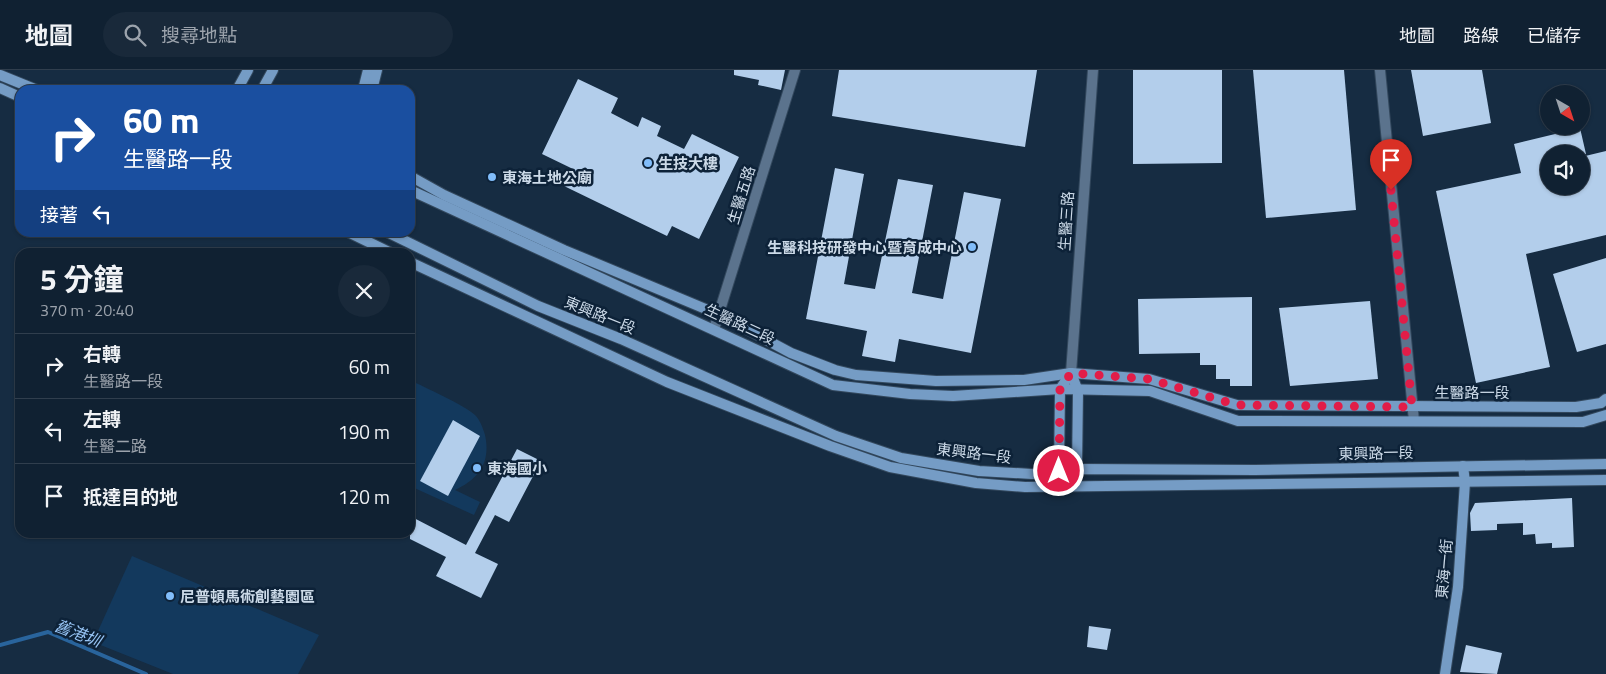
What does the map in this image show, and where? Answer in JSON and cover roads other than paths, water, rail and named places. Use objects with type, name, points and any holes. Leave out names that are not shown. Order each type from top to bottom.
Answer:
[{"type":"street","points":[[240,85],[248,70]]},
{"type":"street","points":[[265,85],[273,70]]},
{"type":"street","points":[[364,85],[368,70]]},
{"type":"street","points":[[373,85],[377,70]]},
{"type":"street","name":"生醫五路","points":[[714,329],[720,315],[795,70]]},
{"type":"street","name":"生醫三路","points":[[1071,373],[1092,70]]},
{"type":"street","points":[[1380,70],[1414,421]]},
{"type":"street","points":[[0,75],[25,85]]},
{"type":"street","points":[[0,88],[15,94]]},
{"type":"street","name":"生醫路二段","points":[[415,179],[444,195],[557,246],[720,315],[791,353],[835,370],[856,375],[936,381],[1024,380],[1071,373]]},
{"type":"street","name":"生醫路二段","points":[[415,192],[833,385],[910,394],[953,396],[1060,389],[1078,391]]},
{"type":"street","points":[[358,237],[381,248]]},
{"type":"street","name":"東興路一段","points":[[397,237],[531,303],[621,339],[867,448],[900,458],[979,471],[1032,474],[1077,469],[1255,470],[1606,464]]},
{"type":"street","name":"東興路一段","points":[[415,264],[667,382],[830,446],[890,467],[976,483],[1025,487],[1606,480]]},
{"type":"street","points":[[1068,486],[1059,471],[1060,389],[1071,373]]},
{"type":"street","points":[[1068,486],[1077,469],[1078,391],[1071,373]]},
{"type":"street","name":"生醫路一段","points":[[1071,373],[1149,379],[1237,405],[1576,407],[1601,403],[1606,400]]},
{"type":"street","name":"生醫路一段","points":[[1078,391],[1150,391],[1238,421],[1582,422],[1606,415]]},
{"type":"street","name":"東海一街","points":[[1445,674],[1458,587],[1465,482],[1463,466]]},
{"type":"waterway","name":"舊港圳","points":[[0,645],[48,632],[146,674]]},
{"type":"place","name":"生技大樓","points":[[648,163]]},
{"type":"place","name":"東海土地公廟","points":[[492,177]]},
{"type":"place","name":"生醫科技研發中心暨育成中心","points":[[972,247]]},
{"type":"place","name":"東海國小","points":[[477,468]]},
{"type":"place","name":"尼普頓馬術創藝園區","points":[[170,596]]}]
